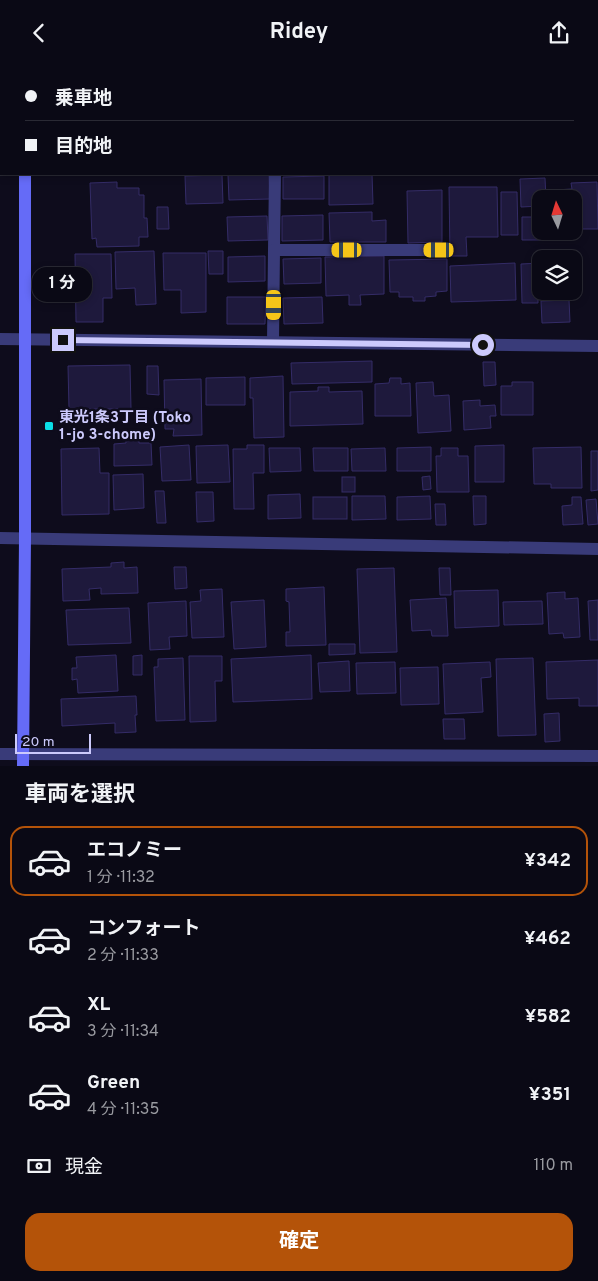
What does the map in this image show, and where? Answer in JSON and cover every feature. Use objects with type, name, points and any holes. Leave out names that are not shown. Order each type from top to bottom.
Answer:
[{"type":"street","points":[[23,760],[25,538],[24,175]]},
{"type":"street","points":[[273,342],[276,175]]},
{"type":"street","points":[[274,250],[439,250]]},
{"type":"street","points":[[0,339],[598,346]]},
{"type":"street","points":[[0,538],[598,549]]},
{"type":"street","points":[[0,754],[23,760],[400,761],[598,756]]},
{"type":"building","points":[[222,175],[223,203],[186,204],[185,176]]},
{"type":"building","points":[[228,175],[269,175],[270,199],[229,200]]},
{"type":"building","points":[[329,175],[372,175],[373,204],[329,205]]},
{"type":"building","points":[[324,176],[324,199],[283,199],[283,177]]},
{"type":"building","points":[[545,178],[546,190],[532,190],[532,206],[521,207],[520,179]]},
{"type":"building","points":[[117,182],[117,188],[139,188],[139,195],[144,195],[144,218],[147,218],[148,237],[139,237],[139,246],[97,247],[96,238],[92,239],[90,183]]},
{"type":"building","points":[[597,182],[598,229],[582,229],[582,190],[555,190],[572,189],[571,183]]},
{"type":"building","points":[[449,187],[497,187],[498,237],[466,237],[467,256],[450,256]]},
{"type":"building","points":[[442,190],[442,242],[408,243],[407,191]]},
{"type":"building","points":[[501,192],[517,192],[518,235],[501,235]]},
{"type":"building","points":[[157,207],[168,207],[169,229],[157,229]]},
{"type":"building","points":[[372,212],[372,221],[386,220],[386,242],[330,242],[329,213]]},
{"type":"building","points":[[323,215],[323,240],[282,241],[282,216]]},
{"type":"building","points":[[267,216],[268,240],[228,241],[227,217]]},
{"type":"building","points":[[522,217],[532,217],[532,240],[522,240]]},
{"type":"building","points":[[154,251],[156,304],[136,305],[135,288],[116,289],[115,252]]},
{"type":"building","points":[[208,251],[223,251],[223,274],[209,274]]},
{"type":"building","points":[[163,253],[206,253],[206,312],[181,313],[181,290],[164,290]]},
{"type":"building","points":[[75,254],[111,254],[112,298],[103,298],[103,322],[76,322]]},
{"type":"building","points":[[265,256],[265,281],[228,282],[228,257]]},
{"type":"building","points":[[384,256],[384,294],[360,295],[361,305],[349,305],[349,295],[326,296],[325,257]]},
{"type":"building","points":[[321,258],[321,283],[284,284],[283,259]]},
{"type":"building","points":[[447,259],[447,291],[436,292],[436,296],[425,297],[425,301],[413,301],[413,297],[399,297],[399,292],[390,292],[389,260]]},
{"type":"building","points":[[515,263],[516,300],[451,302],[450,266]]},
{"type":"building","points":[[532,263],[532,300],[538,300],[538,303],[522,303],[521,264]]},
{"type":"building","points":[[227,297],[266,297],[265,324],[227,324]]},
{"type":"building","points":[[322,297],[323,323],[284,324],[283,298]]},
{"type":"building","points":[[569,300],[570,322],[542,323],[541,301]]},
{"type":"building","points":[[372,361],[372,382],[292,384],[291,363]]},
{"type":"building","points":[[483,362],[495,362],[496,385],[484,386]]},
{"type":"building","points":[[130,365],[131,409],[69,409],[68,366]]},
{"type":"building","points":[[147,366],[158,366],[159,395],[147,394]]},
{"type":"building","points":[[283,376],[284,437],[254,438],[253,398],[250,398],[250,378]]},
{"type":"building","points":[[245,377],[245,405],[206,405],[206,378]]},
{"type":"building","points":[[390,378],[401,378],[401,384],[410,383],[411,416],[375,416],[375,384],[389,383]]},
{"type":"building","points":[[201,379],[202,435],[173,436],[174,429],[165,429],[164,380]]},
{"type":"building","points":[[433,382],[434,396],[449,395],[451,431],[418,433],[416,383]]},
{"type":"building","points":[[512,382],[533,382],[533,415],[501,415],[501,386],[512,386]]},
{"type":"building","points":[[318,387],[329,387],[329,392],[362,391],[363,424],[290,426],[290,392],[318,391]]},
{"type":"building","points":[[480,400],[480,406],[495,405],[496,416],[490,416],[491,428],[464,430],[463,401]]},
{"type":"building","points":[[126,440],[139,440],[139,443],[151,443],[152,465],[114,466],[114,444],[126,443]]},
{"type":"building","points":[[189,445],[191,480],[162,481],[160,447]]},
{"type":"building","points":[[228,445],[230,482],[197,483],[196,446]]},
{"type":"building","points":[[247,445],[264,445],[264,473],[253,473],[254,509],[234,509],[233,449],[247,449]]},
{"type":"building","points":[[504,445],[504,482],[475,482],[475,446]]},
{"type":"building","points":[[431,447],[431,471],[397,471],[397,448]]},
{"type":"building","points":[[581,447],[582,488],[551,488],[551,484],[534,484],[533,448]]},
{"type":"building","points":[[99,448],[100,473],[109,473],[109,514],[62,515],[61,449]]},
{"type":"building","points":[[269,448],[300,448],[301,471],[270,472]]},
{"type":"building","points":[[313,448],[348,448],[348,471],[314,471]]},
{"type":"building","points":[[385,448],[386,471],[352,471],[351,449]]},
{"type":"building","points":[[441,448],[458,448],[458,456],[468,456],[469,492],[437,492],[436,456],[441,456]]},
{"type":"building","points":[[591,451],[598,451],[598,490],[591,491]]},
{"type":"building","points":[[143,474],[144,508],[114,510],[113,475]]},
{"type":"building","points":[[430,476],[431,489],[423,490],[422,477]]},
{"type":"building","points":[[342,477],[355,477],[355,492],[342,492]]},
{"type":"building","points":[[155,491],[164,491],[166,523],[157,523]]},
{"type":"building","points":[[196,492],[213,492],[214,521],[197,522]]},
{"type":"building","points":[[300,494],[301,518],[268,519],[268,495]]},
{"type":"building","points":[[352,496],[385,496],[386,519],[352,520]]},
{"type":"building","points":[[430,496],[431,519],[397,520],[397,497]]},
{"type":"building","points":[[473,496],[486,496],[486,524],[474,525]]},
{"type":"building","points":[[313,497],[347,497],[347,519],[313,519]]},
{"type":"building","points":[[572,497],[581,497],[583,524],[563,525],[562,506],[572,505]]},
{"type":"building","points":[[596,499],[598,524],[588,525],[586,500]]},
{"type":"building","points":[[435,504],[445,504],[446,525],[436,525]]},
{"type":"building","points":[[124,562],[124,568],[137,567],[138,593],[101,594],[101,588],[89,589],[90,600],[63,601],[62,569],[111,567],[111,563]]},
{"type":"building","points":[[174,567],[186,567],[187,588],[175,589]]},
{"type":"building","points":[[394,568],[397,652],[360,653],[357,569]]},
{"type":"building","points":[[439,568],[450,568],[451,595],[440,595]]},
{"type":"building","points":[[324,587],[326,645],[286,646],[286,632],[290,632],[289,602],[286,601],[286,589]]},
{"type":"building","points":[[222,589],[224,637],[192,638],[190,602],[201,601],[200,590]]},
{"type":"building","points":[[498,590],[499,626],[455,628],[454,591]]},
{"type":"building","points":[[565,592],[565,599],[578,598],[580,637],[564,638],[563,633],[549,634],[547,593]]},
{"type":"building","points":[[446,598],[448,636],[432,636],[431,630],[412,631],[410,600]]},
{"type":"building","points":[[264,600],[266,647],[234,649],[231,602]]},
{"type":"building","points":[[598,600],[598,640],[590,640],[588,601]]},
{"type":"building","points":[[186,601],[187,636],[169,637],[170,649],[150,650],[148,603]]},
{"type":"building","points":[[542,601],[543,624],[504,625],[503,602]]},
{"type":"building","points":[[129,608],[131,643],[68,645],[66,610]]},
{"type":"building","points":[[329,644],[355,644],[355,654],[329,655]]},
{"type":"building","points":[[116,655],[118,691],[78,693],[77,679],[72,680],[72,668],[77,668],[76,657]]},
{"type":"building","points":[[142,655],[142,675],[133,675],[133,656]]},
{"type":"building","points":[[311,655],[312,699],[233,702],[231,659]]},
{"type":"building","points":[[189,656],[222,656],[222,681],[215,681],[216,721],[190,722]]},
{"type":"building","points":[[183,658],[185,720],[156,721],[154,667],[158,667],[158,659]]},
{"type":"building","points":[[533,658],[536,735],[498,736],[496,659]]},
{"type":"building","points":[[598,660],[598,706],[579,706],[579,698],[547,699],[546,662]]},
{"type":"building","points":[[349,661],[350,691],[320,692],[318,663]]},
{"type":"building","points":[[395,662],[396,693],[357,694],[356,663]]},
{"type":"building","points":[[490,662],[491,677],[481,678],[483,712],[445,714],[443,664]]},
{"type":"building","points":[[438,667],[439,704],[401,705],[400,668]]},
{"type":"building","points":[[136,696],[136,732],[115,733],[115,723],[62,726],[61,699]]},
{"type":"building","points":[[559,713],[560,741],[545,742],[544,714]]},
{"type":"building","points":[[443,719],[464,719],[465,739],[444,739]]},
{"type":"place","name":"東光1条3丁目 (Toko 1-jo 3-chome)","points":[[49,426]]},
{"type":"route","points":[[63,340],[483,345]]}]
